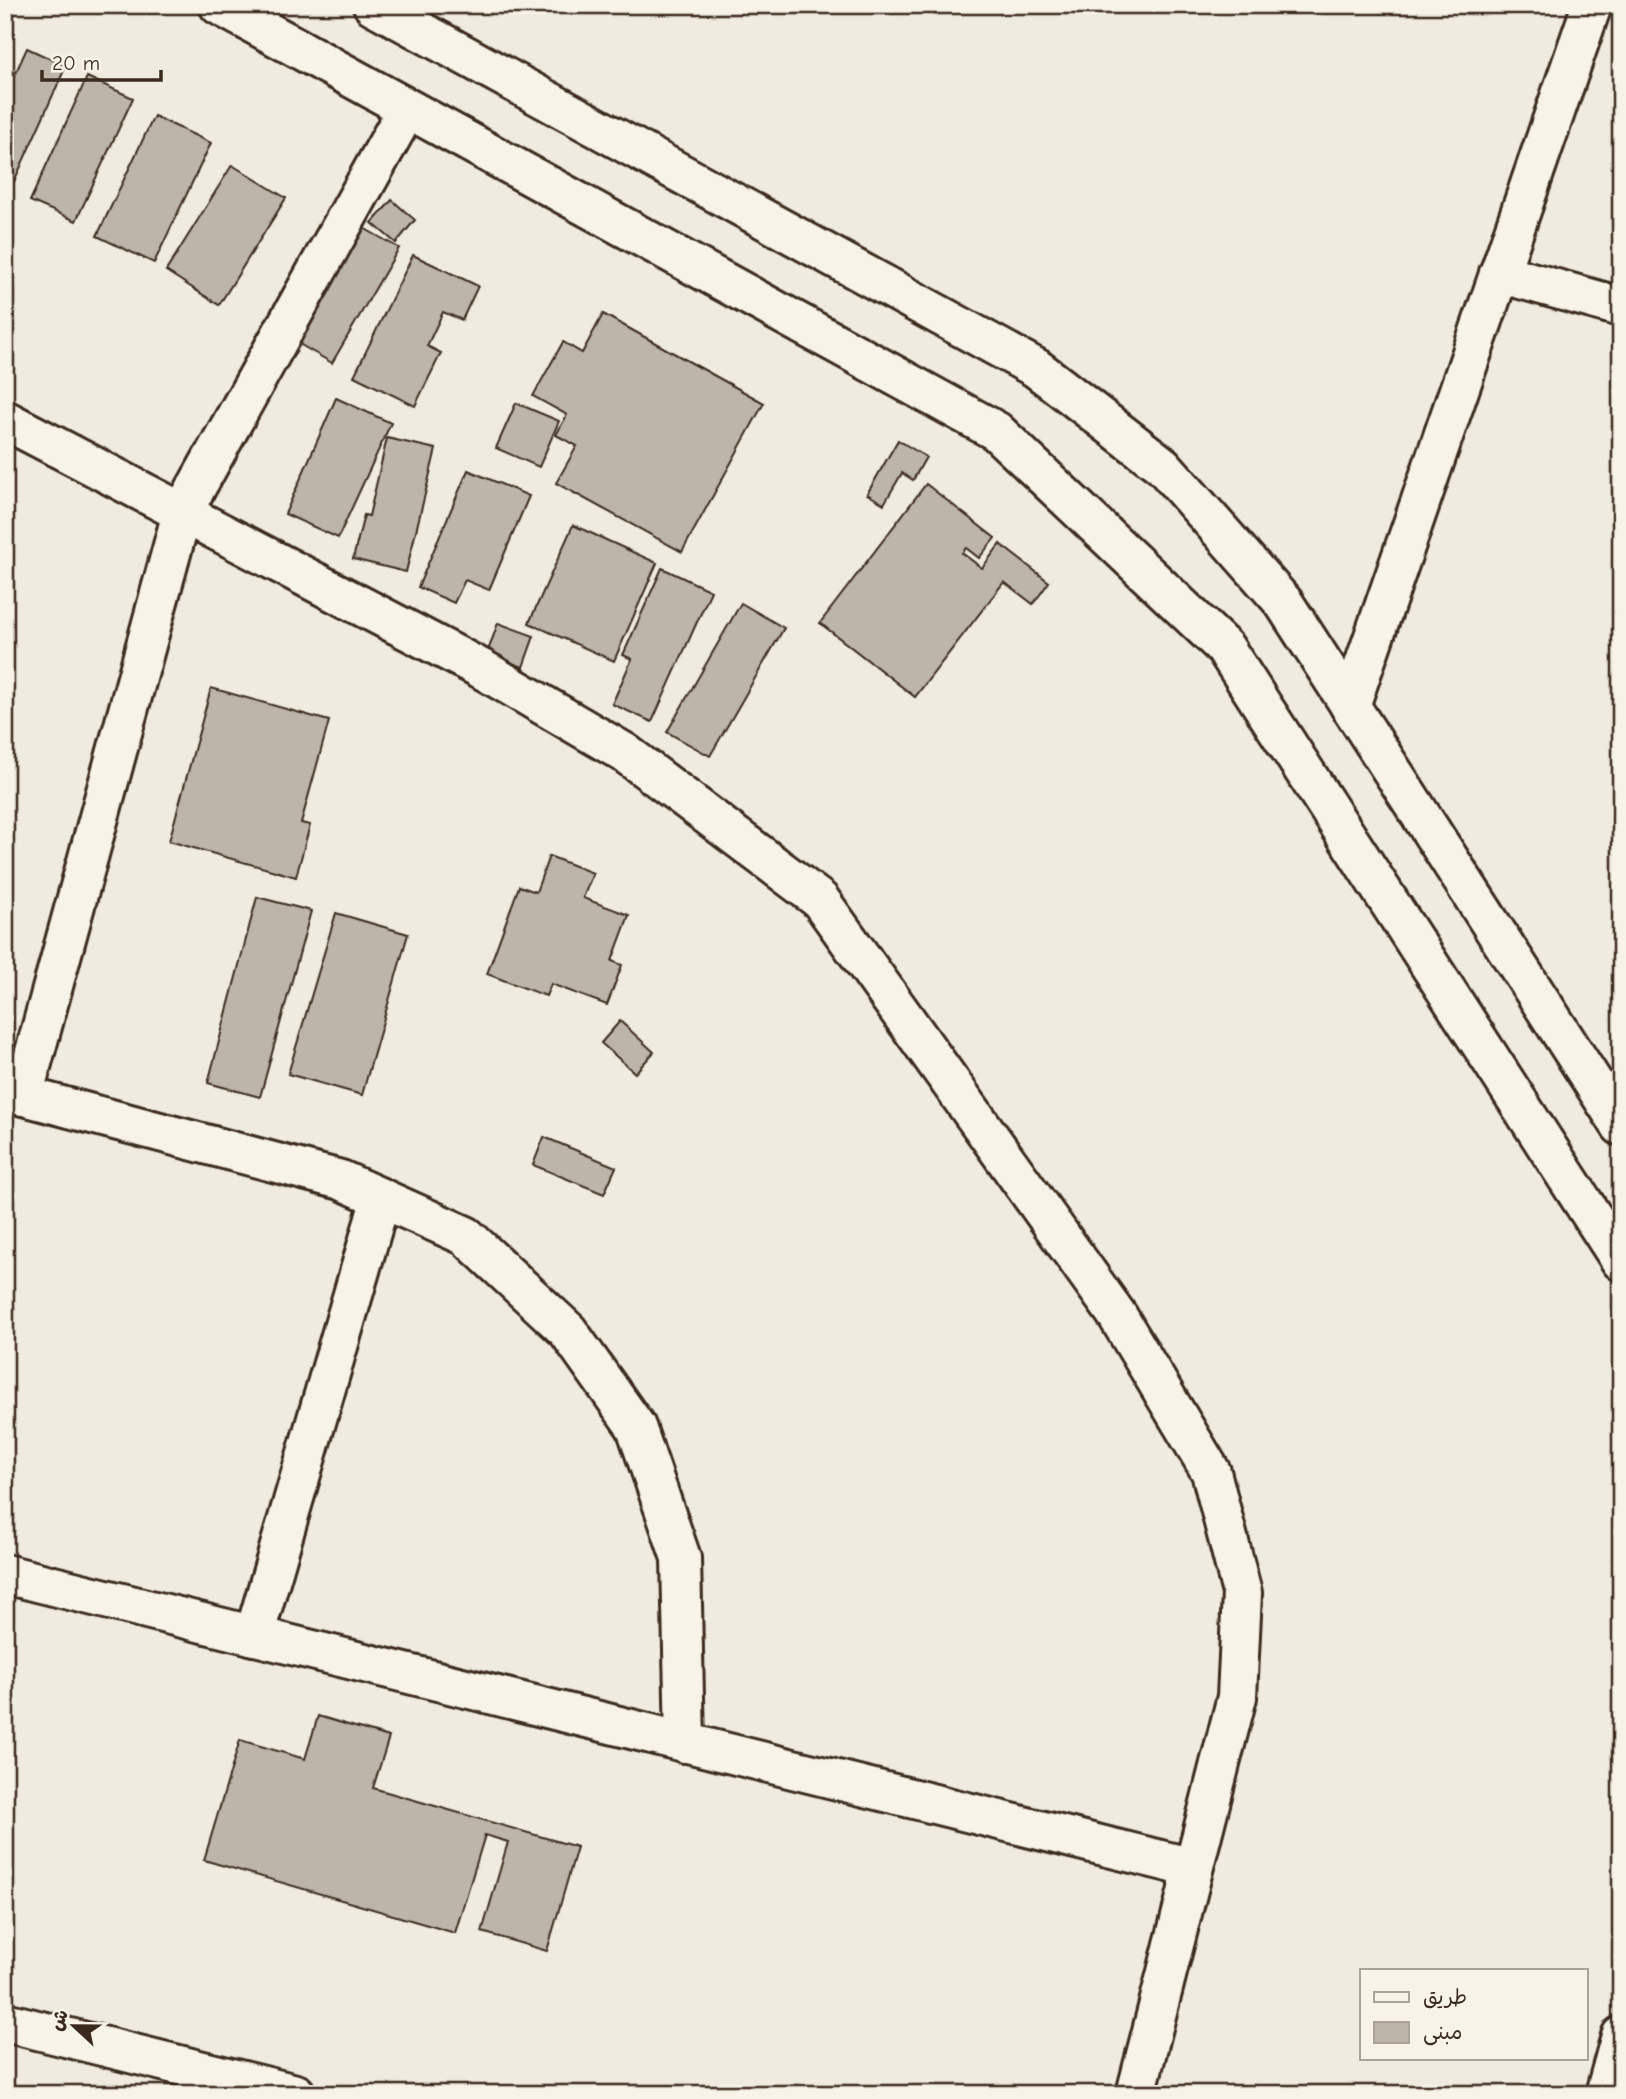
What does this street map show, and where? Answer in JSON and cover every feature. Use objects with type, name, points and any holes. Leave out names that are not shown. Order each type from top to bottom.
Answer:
[{"type":"street","points":[[219,5],[996,431],[1225,648],[1621,1261]]},
{"type":"street","points":[[373,5],[1036,368],[1163,466],[1284,603],[1621,1126]]},
{"type":"street","points":[[1350,706],[1592,5]]},
{"type":"street","points":[[407,108],[183,513],[14,1093],[341,1180],[466,1236],[568,1331],[636,1427],[681,1558],[685,1743]]},
{"type":"street","points":[[1500,273],[1621,307]]},
{"type":"street","points":[[5,420],[480,668],[625,753],[820,900],[1117,1315],[1211,1472],[1242,1593],[1237,1697],[1136,2094]]},
{"type":"street","points":[[254,1636],[381,1198]]},
{"type":"street","points":[[5,1574],[1194,1868]]},
{"type":"street","points":[[15,2027],[296,2094]]},
{"type":"street","points":[[1605,2094],[1621,2036]]},
{"type":"building","points":[[27,48],[66,66],[12,186],[5,183],[5,96]]},
{"type":"building","points":[[87,77],[133,98],[76,221],[30,201]]},
{"type":"building","points":[[154,116],[211,143],[154,263],[97,236]]},
{"type":"building","points":[[232,165],[286,198],[219,305],[166,271]]},
{"type":"building","points":[[392,200],[415,220],[396,243],[372,223]]},
{"type":"building","points":[[360,226],[399,248],[332,363],[294,341]]},
{"type":"building","points":[[413,255],[478,286],[462,320],[443,312],[427,346],[441,353],[415,406],[354,376]]},
{"type":"building","points":[[603,314],[764,403],[682,552],[556,483],[577,446],[556,435],[567,415],[533,396],[563,342],[582,353]]},
{"type":"building","points":[[336,398],[391,423],[338,538],[285,514]]},
{"type":"building","points":[[516,403],[559,421],[539,467],[496,448]]},
{"type":"building","points":[[387,438],[436,449],[406,572],[353,559],[364,515],[369,516]]},
{"type":"building","points":[[898,440],[926,457],[913,480],[902,473],[884,504],[867,494]]},
{"type":"building","points":[[468,470],[529,496],[489,590],[465,580],[454,603],[418,587]]},
{"type":"building","points":[[926,484],[995,538],[979,558],[966,548],[962,553],[982,568],[1000,544],[1049,582],[1033,604],[1004,582],[915,697],[820,623]]},
{"type":"building","points":[[573,525],[657,563],[614,661],[529,623]]},
{"type":"building","points":[[662,568],[711,591],[652,722],[612,704],[632,659],[623,655]]},
{"type":"building","points":[[741,603],[784,628],[710,756],[667,732]]},
{"type":"building","points":[[498,623],[534,636],[523,667],[487,654]]},
{"type":"building","points":[[211,688],[329,721],[301,823],[310,825],[296,877],[169,841]]},
{"type":"building","points":[[549,856],[593,873],[583,898],[629,915],[612,961],[622,965],[607,1005],[551,984],[546,996],[487,974],[519,886],[536,892]]},
{"type":"building","points":[[257,897],[311,911],[260,1097],[208,1083]]},
{"type":"building","points":[[336,913],[408,934],[362,1095],[288,1074]]},
{"type":"building","points":[[620,1021],[654,1052],[635,1073],[601,1043]]},
{"type":"building","points":[[544,1137],[616,1167],[604,1194],[533,1165]]},
{"type":"building","points":[[318,1716],[389,1737],[373,1788],[577,1847],[547,1951],[482,1932],[508,1842],[485,1835],[455,1933],[204,1860],[240,1740],[305,1759]]}]
